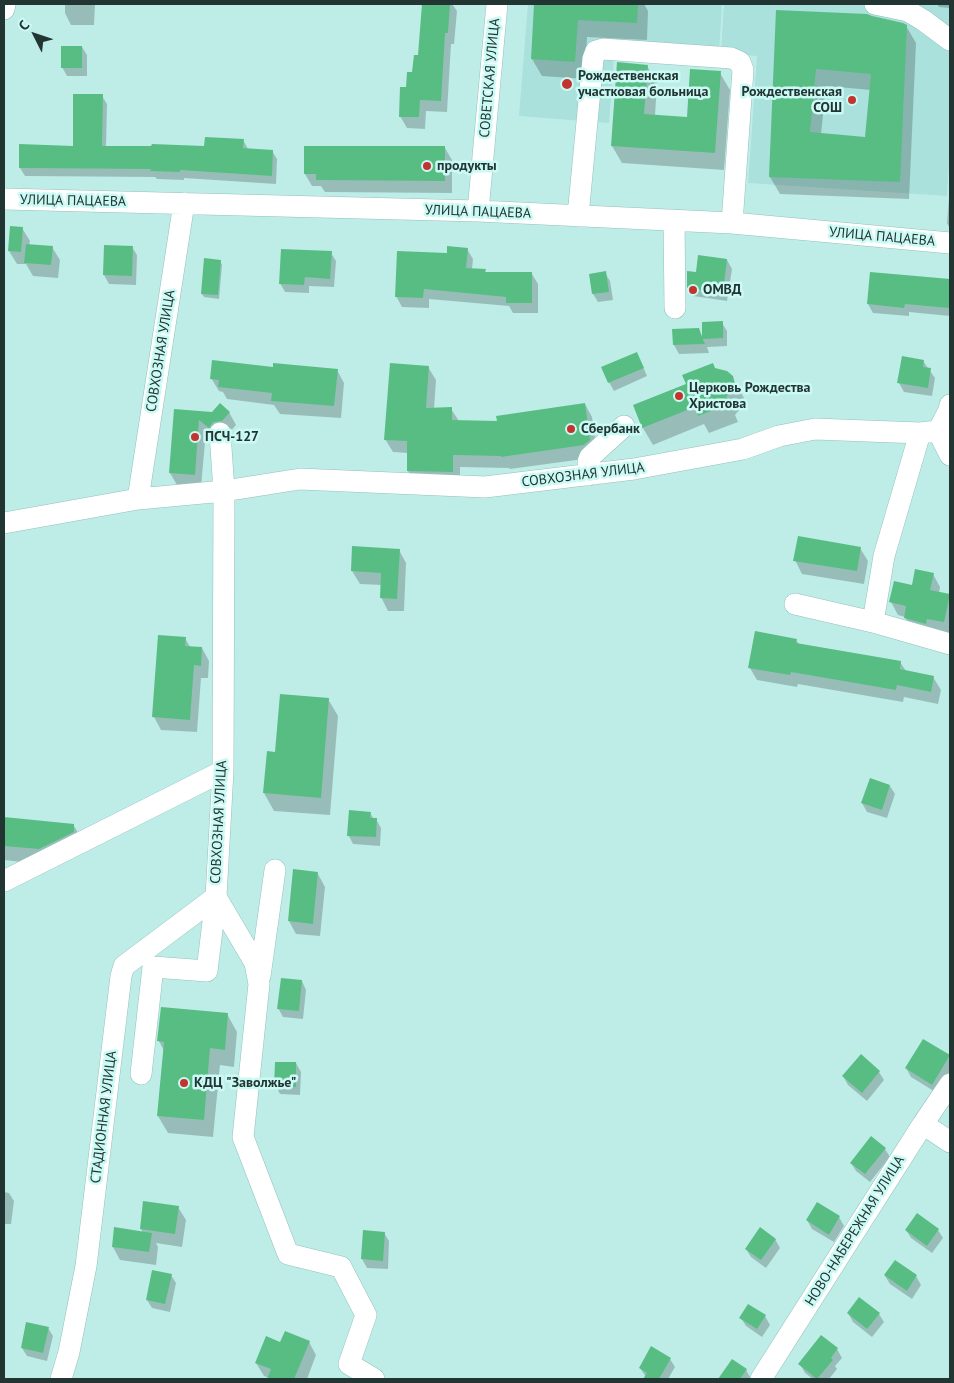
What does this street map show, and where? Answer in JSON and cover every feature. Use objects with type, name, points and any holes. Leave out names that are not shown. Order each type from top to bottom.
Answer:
[{"type":"street","points":[[4,9],[5,4]]},
{"type":"street","name":"СОВЕТСКАЯ УЛИЦА","points":[[478,211],[497,4]]},
{"type":"street","points":[[875,4],[908,11],[950,40]]},
{"type":"street","points":[[578,216],[593,59],[596,51],[603,49],[731,58],[740,62],[743,70],[732,223]]},
{"type":"street","name":"УЛИЦА ПАЦАЕВА","points":[[4,199],[478,211],[674,220],[732,223],[950,243]]},
{"type":"street","name":"СОВХОЗНАЯ УЛИЦА","points":[[138,499],[184,203]]},
{"type":"street","points":[[674,220],[675,308]]},
{"type":"street","points":[[873,622],[884,556],[929,432],[949,410],[950,405]]},
{"type":"street","points":[[589,474],[588,462],[590,457],[624,426]]},
{"type":"street","name":"СОВХОЗНАЯ УЛИЦА","points":[[4,523],[138,499],[224,491],[300,479],[485,487],[634,469],[743,449],[779,436],[815,429],[929,432]]},
{"type":"street","points":[[929,432],[950,455]]},
{"type":"street","points":[[220,433],[224,491]]},
{"type":"street","name":"СОВХОЗНАЯ УЛИЦА","points":[[224,491],[223,771],[216,897],[255,963],[259,984],[243,1137],[288,1254],[341,1267],[366,1314],[344,1371]]},
{"type":"street","points":[[795,604],[873,622],[950,644]]},
{"type":"street","points":[[4,881],[223,771]]},
{"type":"street","points":[[259,984],[274,870]]},
{"type":"street","points":[[141,1074],[153,967],[207,971],[216,897]]},
{"type":"street","name":"СТАДИОННАЯ УЛИЦА","points":[[61,1379],[69,1352],[86,1266],[120,976],[124,966],[216,897]]},
{"type":"street","name":"НОВО-НАБЕРЕЖНАЯ УЛИЦА","points":[[761,1379],[950,1084]]},
{"type":"street","points":[[923,1124],[950,1142]]},
{"type":"street","points":[[344,1371],[374,1379]]},
{"type":"shaded area","name":"Рождественская участковая больница","points":[[528,4],[722,4],[719,52],[615,45],[609,123],[519,116]]},
{"type":"shaded area","name":"Рождественская СОШ","points":[[724,4],[950,5],[950,144],[947,196],[748,183],[757,56],[721,53]]},
{"type":"building","points":[[422,4],[450,4],[448,33],[445,33],[441,101],[420,100],[419,117],[399,117],[400,87],[406,87],[407,72],[412,72],[414,55],[418,55]]},
{"type":"building","points":[[534,4],[638,4],[637,23],[578,20],[575,62],[531,59]]},
{"type":"building","points":[[776,10],[867,14],[907,25],[900,182],[769,177]],"holes":[[[816,69],[871,74],[865,137],[810,132]]]},
{"type":"building","points":[[61,46],[82,46],[82,68],[61,68]]},
{"type":"building","points":[[617,62],[648,65],[644,114],[687,117],[690,69],[721,71],[715,153],[611,146]]},
{"type":"building","points":[[73,94],[103,94],[102,146],[151,146],[152,144],[204,146],[205,137],[244,139],[243,148],[273,150],[272,176],[180,170],[180,172],[150,171],[151,169],[19,168],[19,144],[73,146]]},
{"type":"building","points":[[304,146],[445,146],[445,181],[316,180],[316,174],[304,174]]},
{"type":"building","points":[[10,226],[23,227],[21,252],[8,251]]},
{"type":"building","points":[[26,244],[53,246],[51,265],[24,263]]},
{"type":"building","points":[[104,245],[133,246],[132,276],[103,275]]},
{"type":"building","points":[[447,246],[468,248],[466,268],[486,269],[485,272],[532,272],[532,303],[506,303],[506,297],[424,289],[423,298],[395,297],[397,251],[447,253]]},
{"type":"building","points":[[281,249],[332,251],[330,279],[305,277],[304,285],[279,284]]},
{"type":"building","points":[[698,255],[727,259],[723,293],[687,288],[687,271],[696,272]]},
{"type":"building","points":[[204,258],[221,260],[218,295],[201,294]]},
{"type":"building","points":[[606,271],[609,292],[592,294],[589,274]]},
{"type":"building","points":[[870,272],[950,279],[949,308],[905,304],[904,308],[867,304]]},
{"type":"building","points":[[723,321],[723,338],[703,339],[705,344],[673,345],[672,329],[699,328],[702,337],[702,322]]},
{"type":"building","points":[[637,352],[644,368],[608,383],[601,367]]},
{"type":"building","points":[[902,356],[924,360],[923,367],[931,368],[928,388],[897,383]]},
{"type":"building","points":[[212,360],[273,367],[273,363],[338,369],[334,406],[271,401],[272,393],[218,387],[219,380],[210,379]]},
{"type":"building","points":[[390,363],[429,366],[426,408],[452,407],[452,420],[497,421],[496,416],[585,403],[590,440],[584,445],[501,457],[453,455],[453,472],[407,471],[407,441],[384,440]]},
{"type":"building","points":[[713,363],[715,368],[727,371],[733,376],[734,387],[726,397],[729,404],[698,416],[695,407],[642,428],[633,405],[686,384],[682,375]]},
{"type":"building","points":[[220,403],[230,412],[222,421],[213,422],[209,428],[199,420],[195,475],[169,473],[174,409],[212,412]]},
{"type":"building","points":[[798,536],[861,547],[857,571],[793,561]]},
{"type":"building","points":[[352,546],[400,549],[397,599],[380,598],[381,573],[351,571]]},
{"type":"building","points":[[915,569],[934,573],[930,590],[950,594],[944,622],[927,619],[926,624],[904,618],[906,606],[889,602],[894,581],[912,585]]},
{"type":"building","points":[[755,631],[797,639],[796,643],[901,661],[900,669],[934,676],[931,692],[897,685],[896,690],[791,672],[790,675],[748,668]]},
{"type":"building","points":[[158,635],[186,637],[185,646],[202,647],[201,666],[194,665],[190,720],[152,717]]},
{"type":"building","points":[[280,694],[329,698],[321,798],[263,793],[267,751],[275,752]]},
{"type":"building","points":[[870,778],[890,785],[882,810],[861,803]]},
{"type":"building","points":[[349,810],[371,812],[370,818],[377,818],[376,837],[347,836]]},
{"type":"building","points":[[4,817],[74,824],[74,832],[39,849],[4,846]]},
{"type":"building","points":[[293,869],[318,872],[313,924],[288,921]]},
{"type":"building","points":[[281,978],[302,980],[299,1011],[277,1009]]},
{"type":"building","name":"КДЦ \"Заволжье\"","points":[[161,1007],[228,1013],[225,1050],[210,1048],[204,1120],[157,1116],[164,1042],[157,1041]]},
{"type":"building","points":[[923,1039],[950,1055],[932,1085],[905,1068]]},
{"type":"building","points":[[861,1054],[880,1071],[862,1093],[842,1076]]},
{"type":"building","points":[[275,1062],[296,1062],[296,1087],[274,1086]]},
{"type":"building","points":[[871,1136],[886,1148],[865,1174],[850,1163]]},
{"type":"building","points":[[143,1201],[179,1206],[175,1234],[140,1229]]},
{"type":"building","points":[[817,1202],[840,1216],[829,1235],[806,1220]]},
{"type":"building","points":[[917,1213],[939,1229],[927,1246],[905,1230]]},
{"type":"building","points":[[114,1227],[152,1233],[149,1252],[112,1247]]},
{"type":"building","points":[[760,1227],[776,1239],[761,1260],[745,1249]]},
{"type":"building","points":[[363,1230],[385,1232],[383,1261],[361,1259]]},
{"type":"building","points":[[895,1260],[917,1275],[907,1291],[884,1275]]},
{"type":"building","points":[[152,1270],[172,1274],[165,1304],[146,1300]]},
{"type":"building","points":[[859,1297],[880,1313],[867,1329],[847,1313]]},
{"type":"building","points":[[748,1304],[766,1315],[757,1329],[739,1318]]},
{"type":"building","points":[[26,1322],[49,1327],[43,1353],[21,1348]]},
{"type":"building","points":[[285,1331],[310,1341],[294,1379],[267,1379],[271,1369],[255,1363],[266,1336],[280,1342]]},
{"type":"building","points":[[821,1335],[838,1348],[831,1358],[833,1360],[817,1379],[798,1364]]},
{"type":"building","points":[[651,1346],[671,1358],[659,1379],[643,1379],[647,1373],[639,1368]]},
{"type":"building","points":[[732,1359],[747,1369],[740,1379],[718,1379]]},
{"type":"place","name":"Рождественская участковая больница","points":[[567,84]]},
{"type":"place","name":"Рождественская СОШ","points":[[852,100]]},
{"type":"place","name":"продукты","points":[[427,166]]},
{"type":"place","name":"ОМВД","points":[[693,290]]},
{"type":"place","name":"Церковь Рождества Христова","points":[[679,396]]},
{"type":"place","name":"Сбербанк","points":[[571,429]]},
{"type":"place","name":"ПСЧ-127","points":[[195,437]]},
{"type":"place","name":"КДЦ \"Заволжье\"","points":[[184,1083]]}]
